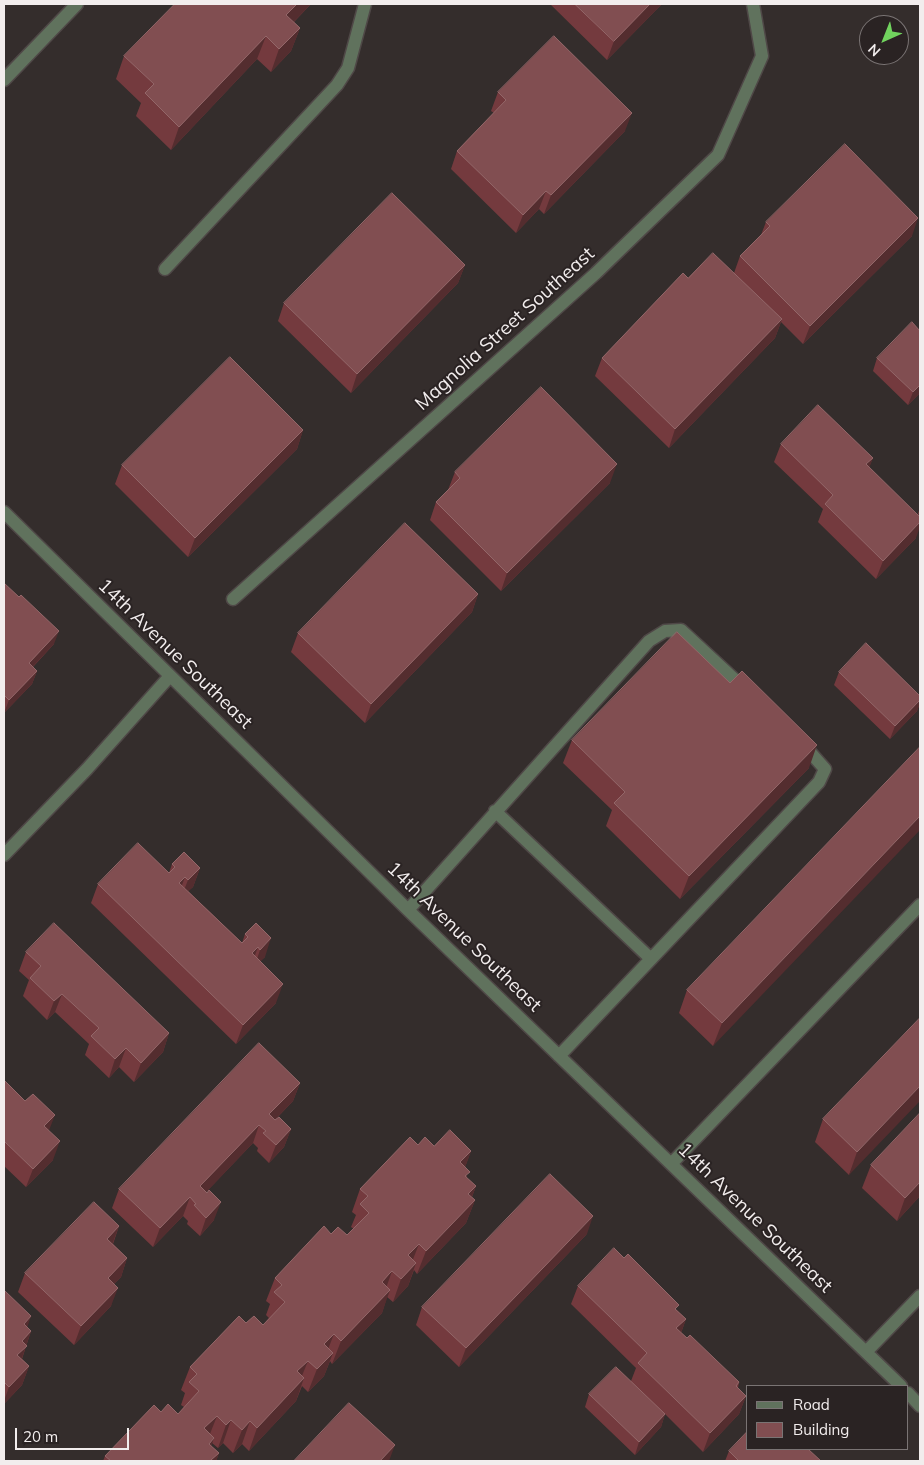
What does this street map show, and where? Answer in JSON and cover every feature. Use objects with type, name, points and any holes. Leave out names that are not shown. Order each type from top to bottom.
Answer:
[{"type":"street","points":[[4,80],[77,4]]},
{"type":"street","points":[[164,269],[337,85],[348,68],[365,4]]},
{"type":"street","name":"Magnolia Street Southeast","points":[[233,599],[596,273],[718,155],[762,56],[753,4]]},
{"type":"street","name":"14th Avenue Southeast","points":[[4,512],[408,910],[672,1163],[899,1385]]},
{"type":"street","points":[[408,910],[495,811],[649,642],[665,630],[680,630],[760,703]]},
{"type":"street","points":[[4,855],[87,769],[170,676]]},
{"type":"street","points":[[559,1056],[819,782],[825,769],[810,750],[788,730]]},
{"type":"street","points":[[495,811],[650,958]]},
{"type":"street","points":[[672,1163],[920,905]]},
{"type":"street","points":[[866,1352],[920,1296]]},
{"type":"street","points":[[909,1394],[920,1406]]},
{"type":"building","points":[[175,4],[297,4],[286,15],[300,28],[279,49],[266,36],[179,127],[145,93],[154,84],[124,56]]},
{"type":"building","points":[[575,4],[650,4],[614,41]]},
{"type":"building","points":[[554,36],[632,113],[551,195],[546,191],[523,215],[457,151],[506,100],[498,92]]},
{"type":"building","points":[[845,144],[918,218],[810,326],[740,256],[770,226],[766,222]]},
{"type":"building","points":[[392,193],[465,265],[357,374],[284,303]]},
{"type":"building","points":[[713,253],[782,319],[675,429],[602,358],[683,273],[688,278]]},
{"type":"building","points":[[912,322],[920,331],[920,385],[913,392],[877,358]]},
{"type":"building","points":[[230,357],[303,430],[195,538],[122,465]]},
{"type":"building","points":[[541,387],[617,464],[507,573],[436,502],[460,478],[455,472]]},
{"type":"building","points":[[818,405],[873,458],[866,464],[920,517],[920,522],[883,561],[825,504],[833,495],[781,444]]},
{"type":"building","points":[[405,523],[478,594],[371,704],[298,633]]},
{"type":"building","points":[[4,583],[19,597],[21,595],[59,631],[29,663],[37,671],[9,700],[4,695]]},
{"type":"building","points":[[677,632],[730,683],[742,671],[817,745],[689,876],[614,803],[625,792],[572,740]]},
{"type":"building","points":[[866,643],[920,696],[920,700],[895,726],[839,672]]},
{"type":"building","points":[[920,747],[920,816],[722,1023],[687,990]]},
{"type":"building","points":[[138,843],[169,873],[175,867],[172,864],[184,852],[200,868],[188,880],[185,877],[179,883],[242,943],[248,937],[245,934],[256,923],[271,938],[260,950],[258,947],[252,953],[283,984],[243,1025],[98,884]]},
{"type":"building","points":[[54,923],[169,1033],[141,1063],[126,1048],[115,1059],[91,1036],[99,1028],[62,994],[54,1001],[30,978],[41,966],[26,952]]},
{"type":"building","points":[[920,1018],[920,1086],[857,1152],[823,1119]]},
{"type":"building","points":[[259,1043],[300,1083],[269,1114],[275,1120],[279,1117],[291,1129],[276,1145],[263,1133],[266,1131],[259,1125],[200,1186],[207,1193],[209,1190],[221,1202],[206,1218],[194,1205],[196,1204],[190,1197],[160,1228],[119,1189]]},
{"type":"building","points":[[4,1080],[25,1101],[33,1094],[55,1115],[44,1126],[60,1141],[33,1169],[4,1141]]},
{"type":"building","points":[[920,1113],[920,1182],[905,1198],[871,1165]]},
{"type":"building","points":[[450,1130],[471,1151],[460,1162],[470,1172],[465,1176],[476,1186],[468,1194],[475,1200],[426,1251],[419,1244],[408,1255],[416,1263],[401,1279],[392,1271],[389,1274],[382,1282],[390,1290],[341,1341],[334,1334],[324,1344],[333,1353],[317,1369],[308,1361],[297,1371],[304,1378],[257,1428],[250,1421],[242,1430],[231,1420],[226,1425],[217,1416],[204,1428],[214,1438],[209,1444],[219,1453],[212,1461],[111,1461],[105,1456],[154,1405],[161,1412],[168,1404],[178,1414],[199,1391],[189,1382],[197,1374],[190,1367],[239,1316],[246,1323],[254,1316],[263,1325],[285,1302],[274,1292],[282,1285],[275,1278],[324,1226],[331,1234],[338,1227],[347,1235],[369,1213],[360,1204],[368,1196],[360,1189],[410,1137],[418,1145],[425,1137],[434,1146]]},
{"type":"building","points":[[550,1174],[593,1216],[466,1348],[422,1307]]},
{"type":"building","points":[[94,1202],[119,1226],[107,1239],[127,1258],[108,1278],[118,1288],[81,1326],[25,1273]]},
{"type":"building","points":[[614,1248],[624,1258],[628,1254],[679,1305],[675,1309],[686,1319],[676,1328],[687,1338],[690,1335],[739,1382],[736,1386],[746,1396],[710,1433],[638,1363],[647,1353],[578,1286]]},
{"type":"building","points":[[4,1290],[31,1316],[24,1324],[31,1331],[22,1341],[27,1346],[17,1355],[29,1366],[9,1387],[4,1382]]},
{"type":"building","points":[[616,1367],[665,1414],[639,1442],[589,1394]]},
{"type":"building","points":[[349,1403],[395,1445],[380,1461],[294,1461]]},
{"type":"building","points":[[746,1433],[746,1450],[809,1450],[821,1461],[739,1461],[729,1451]]}]
